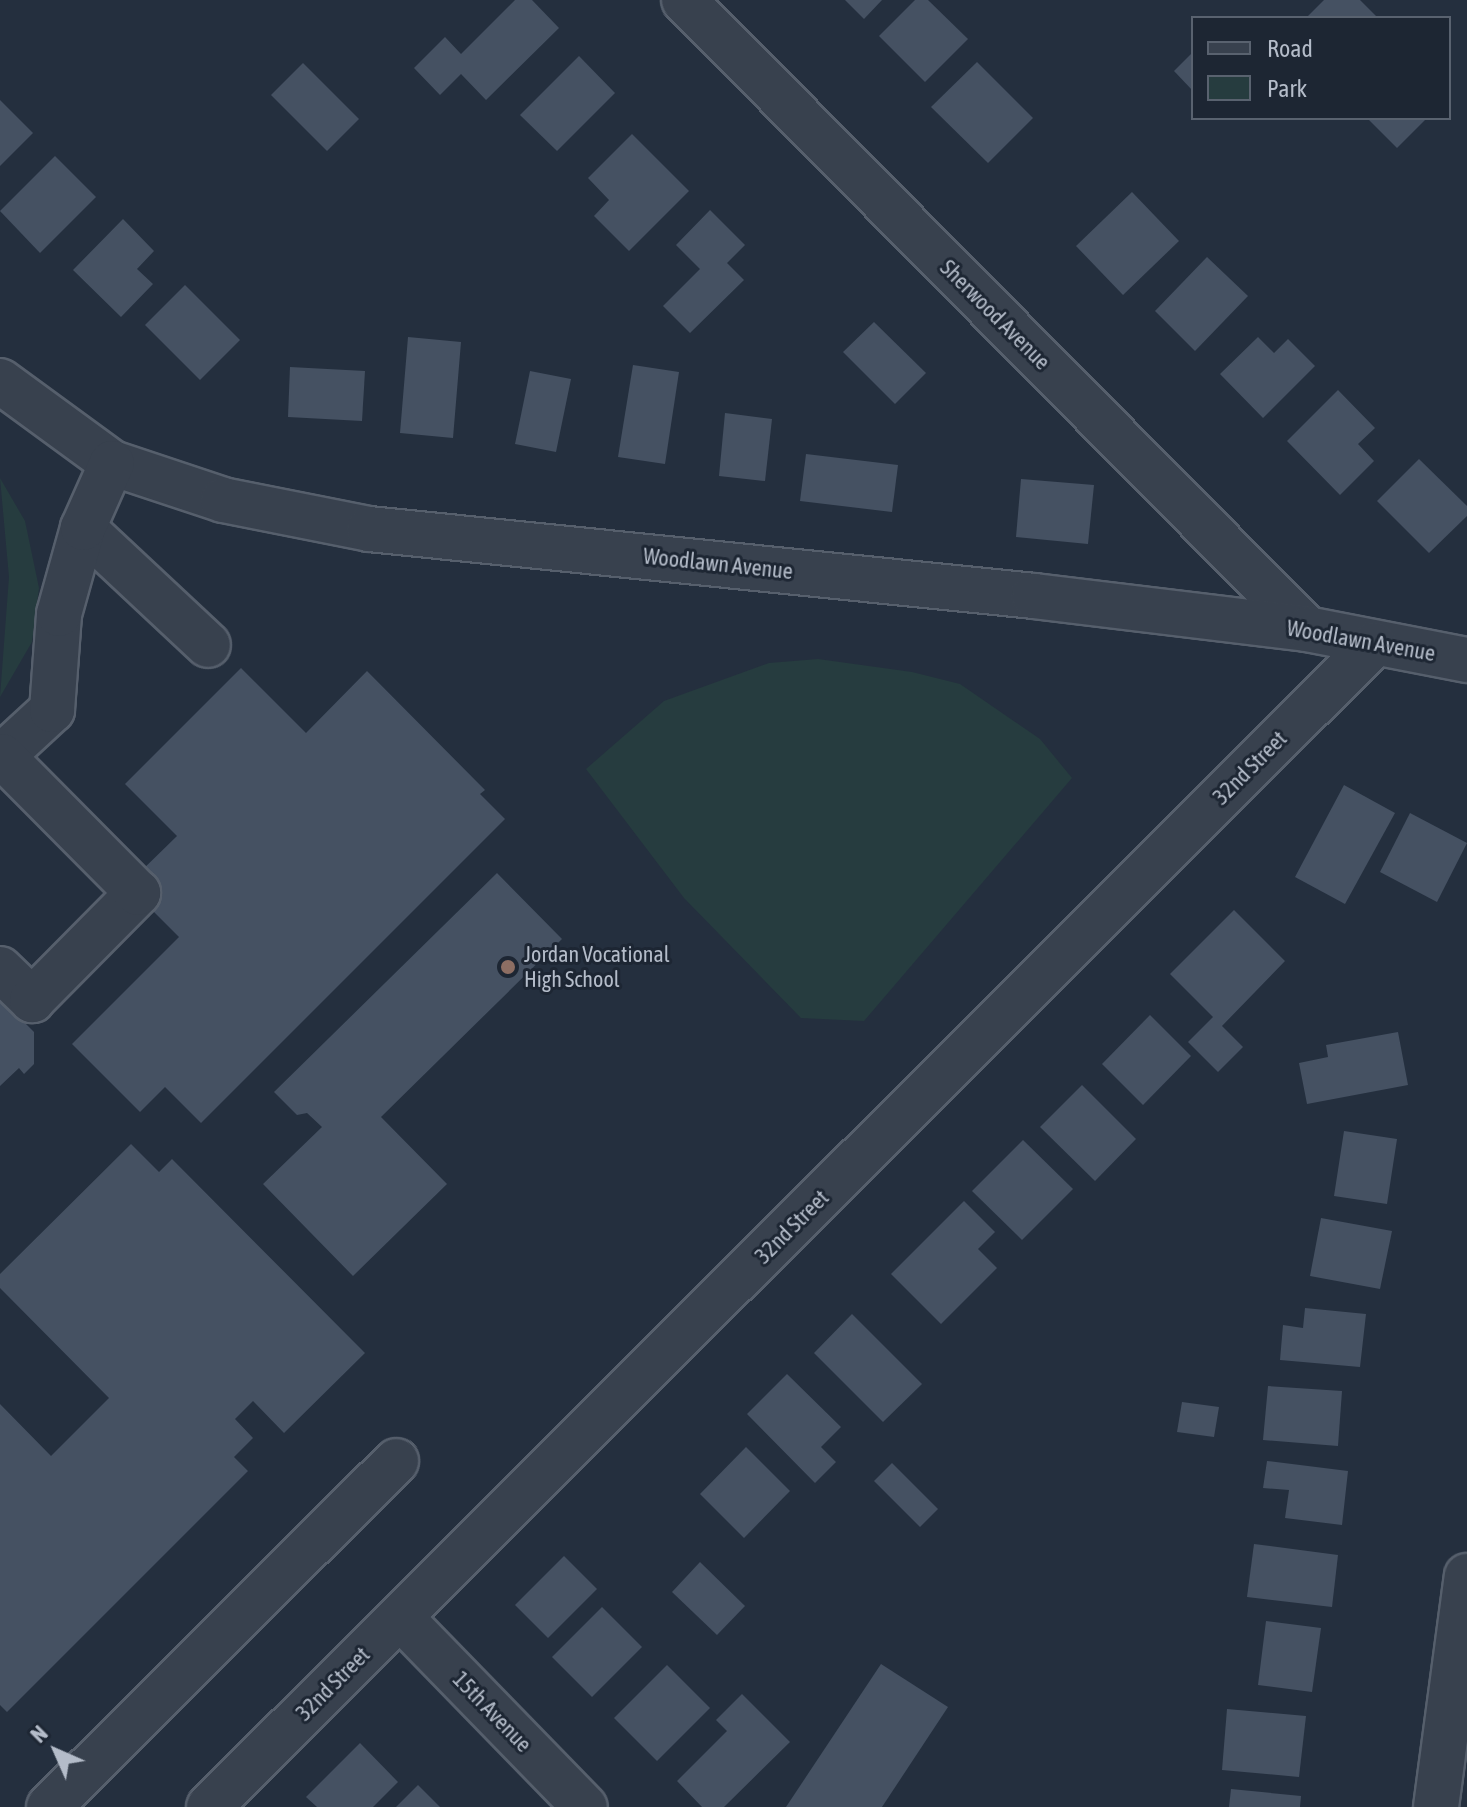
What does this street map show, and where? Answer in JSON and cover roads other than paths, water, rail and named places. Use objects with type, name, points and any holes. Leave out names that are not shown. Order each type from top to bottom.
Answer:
[{"type":"street","name":"Sherwood Avenue","points":[[684,0],[1307,629]]},
{"type":"street","name":"Woodlawn Avenue","points":[[0,381],[112,463],[223,500],[369,529],[1307,629],[1467,660]]},
{"type":"street","points":[[0,969],[32,1000],[138,893],[1,757],[52,710],[59,614],[83,528],[112,463]]},
{"type":"street","points":[[83,528],[208,645]]},
{"type":"street","name":"32nd Street","points":[[209,1807],[1374,644]]},
{"type":"street","points":[[49,1807],[396,1461]]},
{"type":"street","points":[[1436,1807],[1467,1576]]},
{"type":"street","name":"15th Avenue","points":[[400,1617],[585,1807]]},
{"type":"place","name":"Jordan Vocational High School","points":[[508,967]]}]
